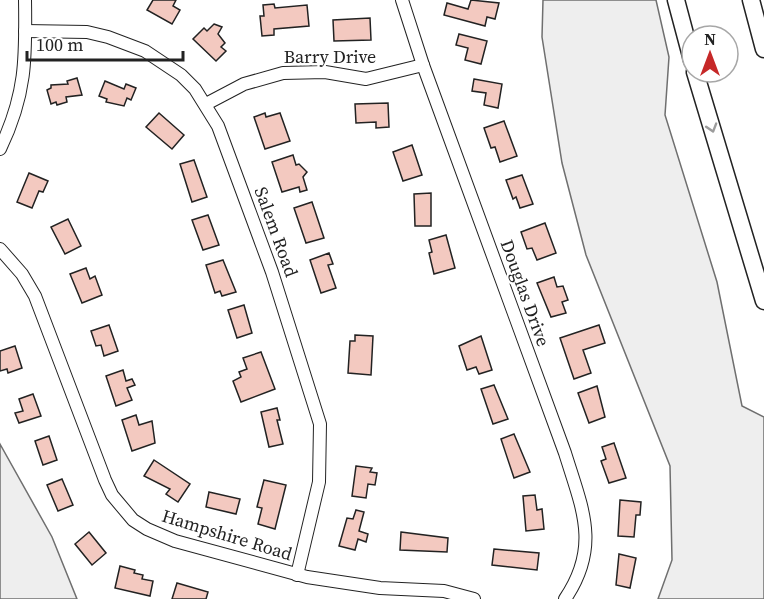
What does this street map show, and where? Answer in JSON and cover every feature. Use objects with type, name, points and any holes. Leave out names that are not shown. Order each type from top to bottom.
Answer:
[{"type":"highway","points":[[676,0],[682,24]]},
{"type":"highway","points":[[751,0],[764,48]]},
{"type":"highway","points":[[699,84],[764,301]]},
{"type":"street","points":[[0,149],[20,102],[23,82],[25,0]]},
{"type":"street","name":"Douglas Drive","points":[[402,0],[423,65],[565,453],[584,517],[587,544],[585,559],[565,599]]},
{"type":"street","name":"Salem Road","points":[[25,31],[87,32],[126,42],[164,62],[181,75],[206,104],[218,126],[272,272],[320,424],[319,482],[297,574]]},
{"type":"street","name":"Barry Drive","points":[[206,104],[244,84],[283,74],[326,72],[366,79],[423,65]]},
{"type":"street","name":"Hampshire Road","points":[[0,249],[22,274],[35,296],[105,480],[122,508],[140,524],[161,536],[297,574],[343,584],[444,591],[474,599]]},
{"type":"shaded area","points":[[543,0],[656,0],[669,57],[665,115],[717,282],[742,406],[764,417],[764,599],[658,599],[672,560],[670,466],[586,255],[562,163],[542,37]]},
{"type":"shaded area","points":[[0,444],[52,537],[77,599],[0,599]]},
{"type":"building","points":[[153,0],[176,0],[173,6],[180,10],[172,24],[147,10]]},
{"type":"building","points":[[471,0],[499,3],[495,19],[487,17],[485,26],[444,15],[447,3],[468,9]]},
{"type":"building","points":[[274,4],[275,8],[307,5],[309,26],[274,29],[274,35],[262,36],[260,16],[264,16],[263,5]]},
{"type":"building","points":[[370,18],[371,40],[334,41],[333,20]]},
{"type":"building","points":[[214,24],[222,27],[218,34],[225,43],[221,47],[226,51],[216,61],[193,39],[204,28],[207,31]]},
{"type":"building","points":[[459,34],[487,41],[481,64],[465,60],[468,48],[456,45]]},
{"type":"building","points":[[77,78],[82,95],[66,97],[67,102],[57,105],[56,102],[51,104],[47,90],[51,88],[51,85],[68,84],[67,81]]},
{"type":"building","points":[[474,79],[502,84],[498,108],[484,105],[486,93],[472,91]]},
{"type":"building","points":[[105,81],[124,89],[126,84],[136,88],[131,100],[127,98],[124,106],[106,102],[107,99],[99,96]]},
{"type":"building","points":[[388,103],[389,127],[376,128],[376,122],[356,123],[355,104]]},
{"type":"building","points":[[159,113],[184,135],[172,149],[146,127]]},
{"type":"building","points":[[265,113],[266,117],[280,113],[290,141],[265,149],[254,117]]},
{"type":"building","points":[[504,121],[517,156],[500,162],[495,147],[491,148],[484,128]]},
{"type":"building","points":[[412,145],[422,175],[403,181],[393,152]]},
{"type":"building","points":[[293,155],[296,165],[299,164],[307,172],[303,177],[307,190],[300,192],[299,187],[282,192],[272,162]]},
{"type":"building","points":[[194,160],[207,197],[192,202],[180,164]]},
{"type":"building","points":[[29,173],[48,181],[43,192],[39,191],[32,208],[17,202]]},
{"type":"building","points":[[522,175],[533,204],[520,208],[516,197],[513,199],[506,180]]},
{"type":"building","points":[[431,193],[431,226],[415,226],[414,194]]},
{"type":"building","points":[[312,202],[324,238],[306,243],[294,208]]},
{"type":"building","points":[[208,215],[219,245],[203,250],[192,220]]},
{"type":"building","points":[[68,219],[81,246],[65,254],[51,227]]},
{"type":"building","points":[[545,223],[556,253],[537,260],[532,248],[527,249],[521,232]]},
{"type":"building","points":[[446,235],[455,268],[434,274],[429,253],[432,252],[429,240]]},
{"type":"building","points":[[329,253],[333,264],[328,265],[336,288],[321,293],[310,260]]},
{"type":"building","points":[[223,260],[236,292],[222,296],[220,291],[215,293],[206,265]]},
{"type":"building","points":[[86,268],[90,279],[95,276],[102,295],[82,303],[70,274]]},
{"type":"building","points":[[554,277],[557,287],[563,286],[568,300],[562,302],[566,313],[551,317],[537,283]]},
{"type":"building","points":[[244,305],[252,333],[237,338],[228,310]]},
{"type":"building","points":[[109,325],[118,351],[104,356],[101,345],[96,346],[91,331]]},
{"type":"building","points":[[599,325],[605,343],[583,350],[591,373],[574,379],[560,338]]},
{"type":"building","points":[[355,335],[373,336],[371,375],[348,373],[350,341],[355,341]]},
{"type":"building","points":[[481,336],[492,370],[479,374],[476,367],[467,370],[459,346]]},
{"type":"building","points":[[15,346],[22,368],[8,373],[7,369],[0,371],[0,351]]},
{"type":"building","points":[[261,352],[275,389],[241,402],[233,381],[241,377],[239,372],[247,369],[243,358]]},
{"type":"building","points":[[123,370],[126,381],[132,379],[135,385],[127,388],[132,400],[116,406],[106,376]]},
{"type":"building","points":[[494,385],[508,419],[493,424],[481,389]]},
{"type":"building","points":[[597,386],[605,417],[589,423],[578,393]]},
{"type":"building","points":[[33,394],[41,416],[19,423],[15,413],[23,411],[19,399]]},
{"type":"building","points":[[277,408],[280,420],[277,420],[283,444],[269,447],[261,412]]},
{"type":"building","points":[[136,415],[139,425],[152,421],[155,443],[132,451],[122,420]]},
{"type":"building","points":[[514,434],[530,472],[514,478],[501,439]]},
{"type":"building","points":[[49,436],[57,460],[43,465],[35,441]]},
{"type":"building","points":[[614,443],[626,478],[609,483],[601,461],[606,459],[602,447]]},
{"type":"building","points":[[154,460],[190,484],[178,502],[166,494],[170,489],[144,476]]},
{"type":"building","points":[[356,466],[372,468],[370,472],[377,473],[375,485],[368,484],[366,498],[352,496]]},
{"type":"building","points":[[62,479],[73,505],[58,511],[47,485]]},
{"type":"building","points":[[264,480],[286,485],[275,529],[258,524],[262,508],[257,507]]},
{"type":"building","points":[[209,492],[240,499],[236,514],[206,507]]},
{"type":"building","points":[[535,495],[537,510],[542,509],[544,529],[526,531],[523,496]]},
{"type":"building","points":[[620,500],[641,502],[640,515],[636,515],[634,537],[618,536]]},
{"type":"building","points":[[356,510],[364,512],[359,531],[368,534],[366,542],[358,539],[355,550],[339,546],[347,518],[353,519]]},
{"type":"building","points":[[89,532],[106,553],[92,565],[75,544]]},
{"type":"building","points":[[401,532],[448,538],[447,552],[400,550]]},
{"type":"building","points":[[494,549],[539,553],[537,570],[492,565]]},
{"type":"building","points":[[619,554],[636,558],[630,588],[616,585]]},
{"type":"building","points":[[120,566],[135,570],[134,573],[143,575],[142,579],[153,581],[150,596],[115,588]]},
{"type":"building","points":[[177,583],[208,592],[206,599],[172,599]]}]
